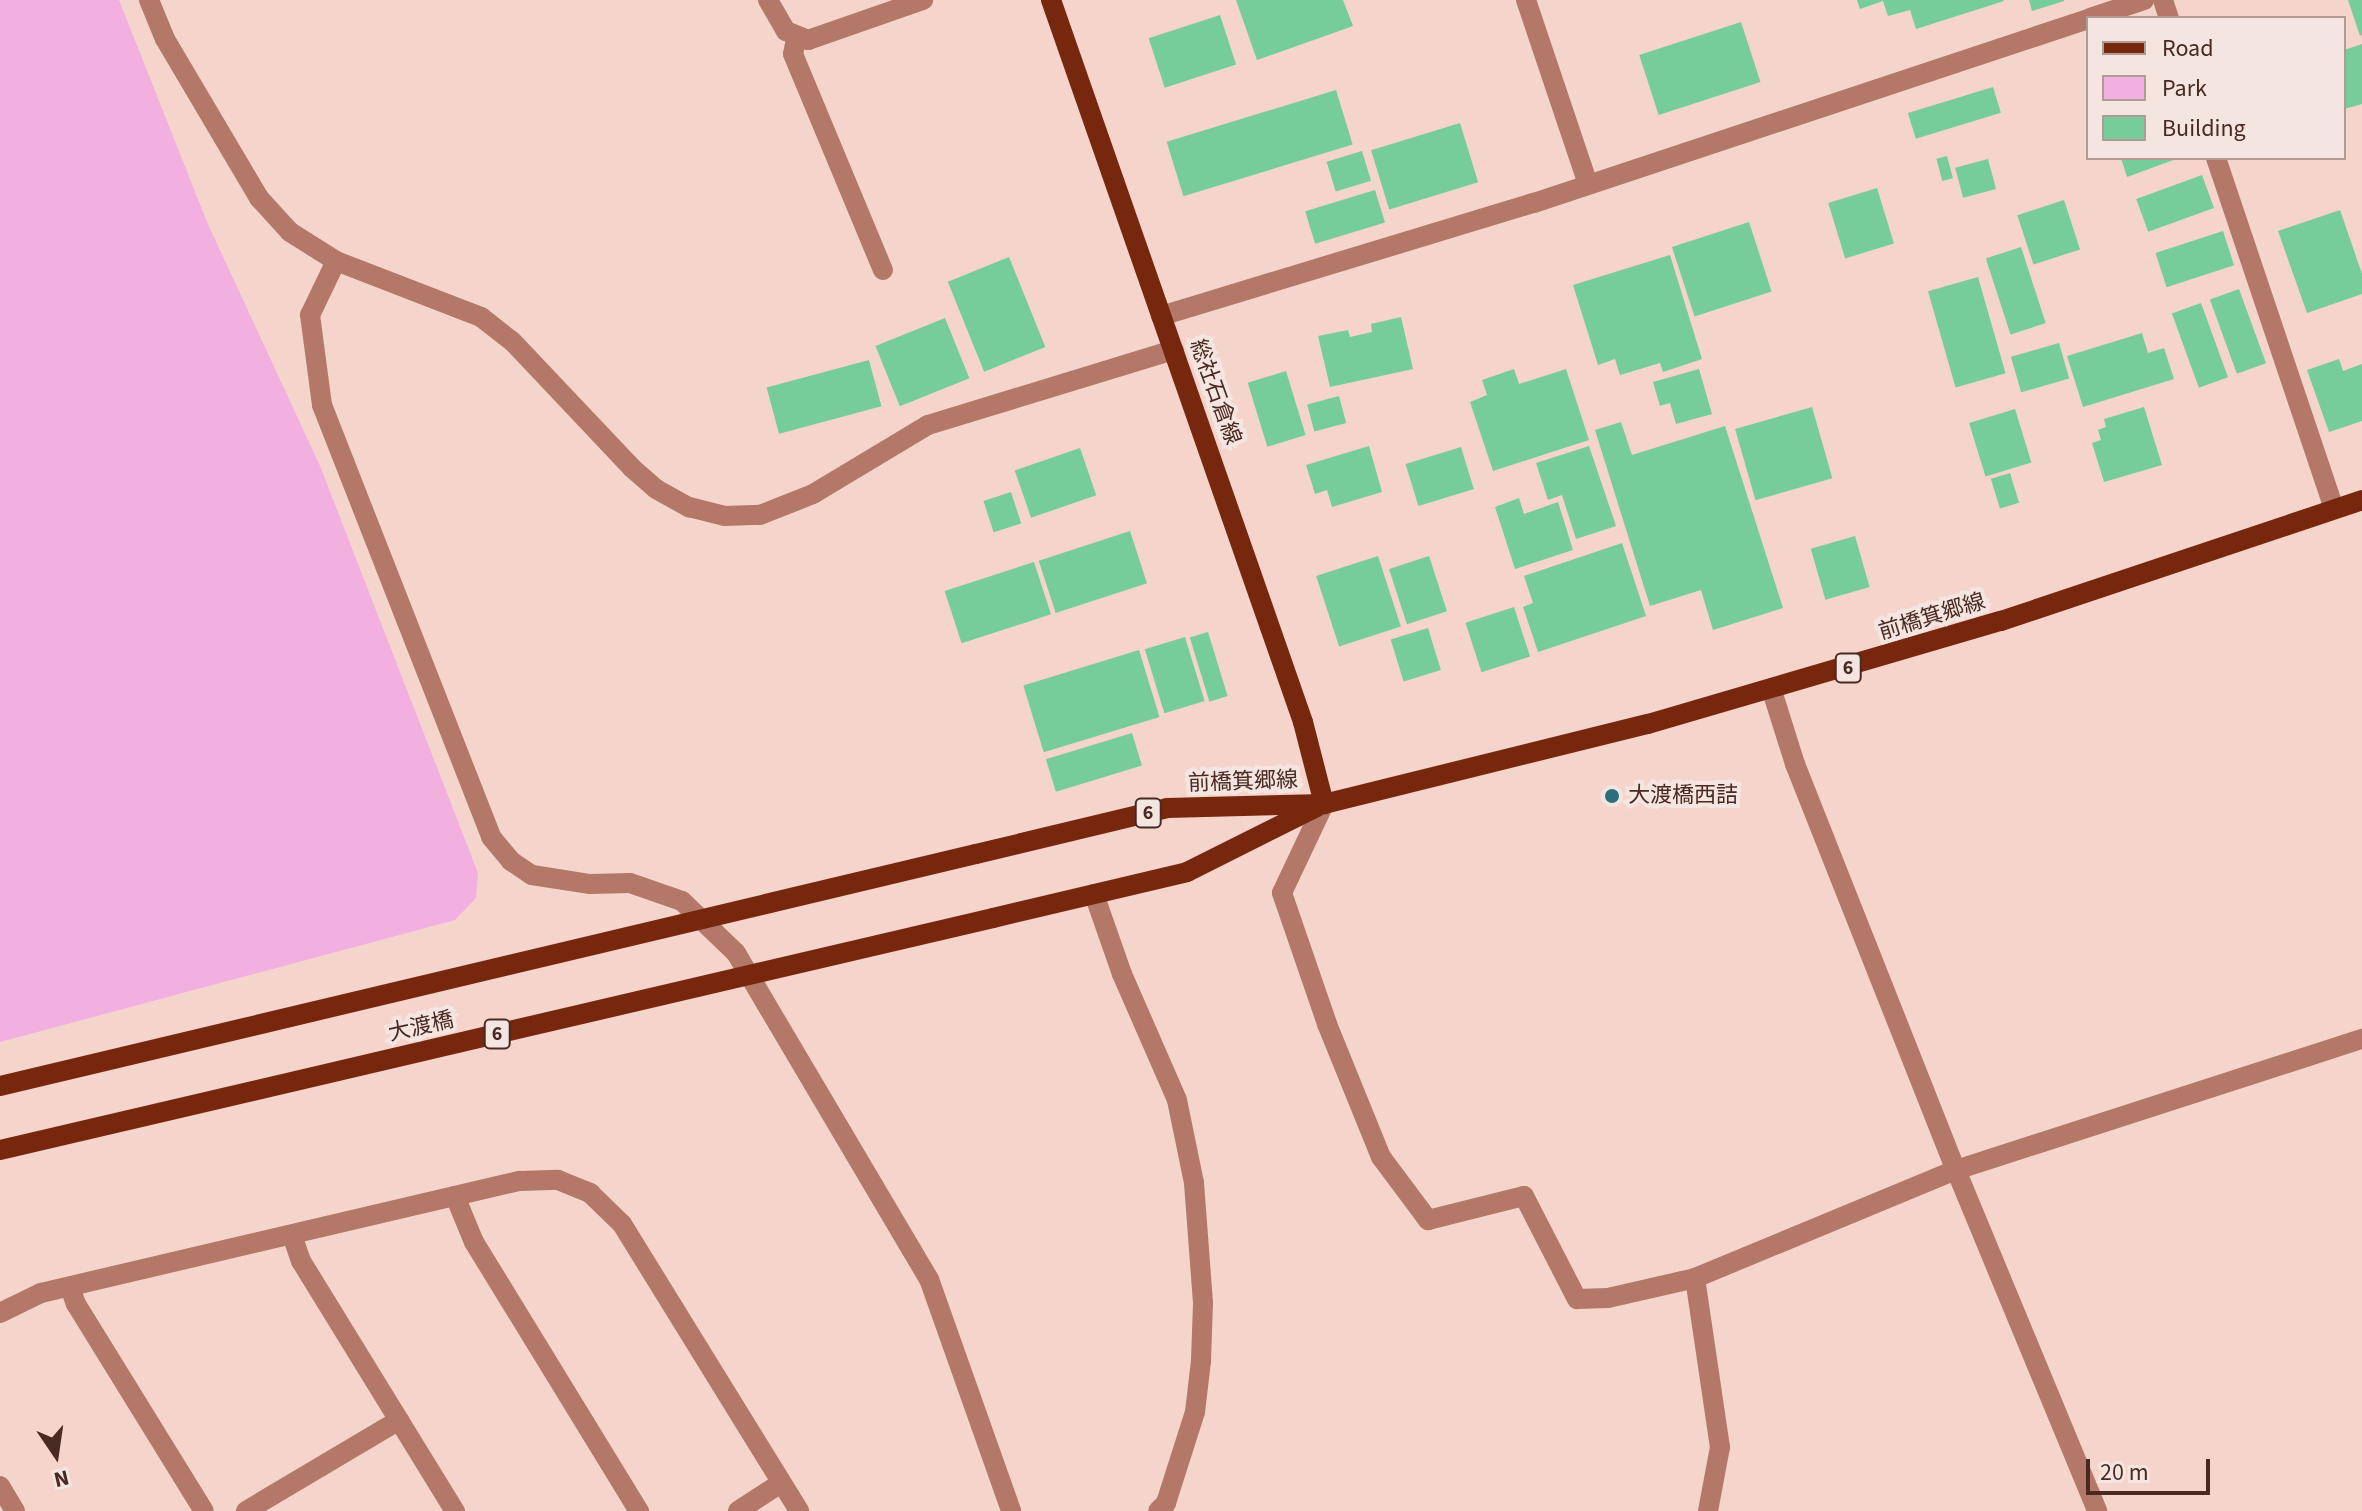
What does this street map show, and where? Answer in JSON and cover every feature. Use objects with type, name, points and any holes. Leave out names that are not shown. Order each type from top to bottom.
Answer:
[{"type":"main road","name":"総社石倉線","points":[[1051,0],[1303,722],[1324,804]]},
{"type":"main road","name":"前橋箕郷線","points":[[993,918],[1187,872],[1324,804],[1772,691],[2362,500]]},
{"type":"main road","name":"前橋箕郷線","points":[[976,854],[1167,808],[1324,804]]},
{"type":"main road","name":"大渡橋","points":[[0,1086],[976,854]]},
{"type":"main road","name":"大渡橋","points":[[0,1150],[993,918]]},
{"type":"street","points":[[149,0],[165,39],[259,198],[290,232],[336,261],[481,317],[512,341],[656,489],[689,507],[724,516],[760,515],[791,504],[897,440],[956,414],[1174,350]]},
{"type":"street","points":[[768,0],[786,31],[796,39]]},
{"type":"street","points":[[796,39],[850,28],[923,0]]},
{"type":"street","points":[[1526,0],[1588,184]]},
{"type":"street","points":[[2095,16],[2144,0]]},
{"type":"street","points":[[1161,316],[1588,184],[2086,19]]},
{"type":"street","points":[[796,39],[793,54],[883,270]]},
{"type":"street","points":[[2217,160],[2334,509]]},
{"type":"street","points":[[336,261],[310,315],[322,405],[491,837],[511,861],[532,875],[590,884],[630,883],[682,901],[736,953],[929,1279],[1011,1511]]},
{"type":"street","points":[[1772,691],[1795,764],[1956,1170],[2097,1511]]},
{"type":"street","points":[[1324,804],[1282,893],[1327,1024],[1381,1157],[1422,1218],[1520,1193],[1577,1299],[1608,1298],[1695,1278],[1956,1170],[2362,1039]]},
{"type":"street","points":[[1094,894],[1122,974],[1177,1100],[1194,1183],[1203,1303],[1201,1361],[1195,1412],[1167,1508]]},
{"type":"street","points":[[0,1313],[25,1298],[70,1287],[520,1181],[558,1180],[608,1208],[799,1511]]},
{"type":"street","points":[[455,1196],[474,1242],[639,1511]]},
{"type":"street","points":[[292,1235],[301,1261],[455,1511]]},
{"type":"street","points":[[1695,1278],[1720,1447],[1708,1511]]},
{"type":"street","points":[[70,1287],[76,1304],[204,1511]]},
{"type":"street","points":[[246,1511],[399,1420]]},
{"type":"street","points":[[738,1511],[781,1483]]},
{"type":"street","points":[[0,1486],[15,1511]]},
{"type":"green space","points":[[0,0],[119,0],[207,222],[320,466],[478,873],[476,898],[455,920],[0,1042]]},
{"type":"building","points":[[1236,0],[1343,0],[1353,26],[1257,60]]},
{"type":"building","points":[[1857,0],[2004,1],[1916,29],[1910,10],[1888,16],[1883,1],[1860,9]]},
{"type":"building","points":[[2029,0],[2064,0],[2064,1],[2032,11]]},
{"type":"building","points":[[2348,0],[2362,0],[2360,36]]},
{"type":"building","points":[[1220,15],[1236,64],[1165,88],[1149,38]]},
{"type":"building","points":[[1741,22],[1760,82],[1659,115],[1639,55]]},
{"type":"building","points":[[2362,44],[2362,104],[2346,108],[2346,49]]},
{"type":"building","points":[[1993,87],[2001,113],[1916,139],[1908,113]]},
{"type":"building","points":[[1336,90],[1353,145],[1183,196],[1167,142]]},
{"type":"building","points":[[1460,123],[1478,182],[1389,209],[1371,150]]},
{"type":"building","points":[[1362,151],[1371,181],[1336,191],[1327,162]]},
{"type":"building","points":[[1947,156],[1953,178],[1942,181],[1936,159]]},
{"type":"building","points":[[1988,159],[1996,189],[1963,198],[1955,168]]},
{"type":"building","points":[[2122,160],[2174,160],[2127,177]]},
{"type":"building","points":[[2202,175],[2214,208],[2148,232],[2136,199]]},
{"type":"building","points":[[1877,188],[1894,243],[1845,258],[1828,203]]},
{"type":"building","points":[[1375,190],[1385,223],[1315,244],[1305,211]]},
{"type":"building","points":[[2064,200],[2080,249],[2033,265],[2017,215]]},
{"type":"building","points":[[2340,210],[2362,274],[2362,294],[2307,313],[2278,231]]},
{"type":"building","points":[[1749,222],[1772,291],[1695,316],[1672,247]]},
{"type":"building","points":[[2223,231],[2234,265],[2167,287],[2155,253]]},
{"type":"building","points":[[2021,247],[2046,323],[2011,335],[1986,258]]},
{"type":"building","points":[[1670,255],[1702,359],[1663,372],[1660,363],[1620,375],[1615,359],[1598,365],[1573,285]]},
{"type":"building","points":[[1009,257],[1045,347],[984,372],[948,282]]},
{"type":"building","points":[[1978,277],[2006,373],[1956,387],[1928,291]]},
{"type":"building","points":[[2239,289],[2266,363],[2237,374],[2210,300]]},
{"type":"building","points":[[2201,303],[2228,377],[2199,388],[2172,314]]},
{"type":"building","points":[[1401,317],[1413,369],[1330,387],[1318,336],[1348,330],[1350,337],[1372,332],[1371,324]]},
{"type":"building","points":[[945,318],[969,378],[900,406],[875,346]]},
{"type":"building","points":[[2142,333],[2148,353],[2164,348],[2174,379],[2083,407],[2067,356]]},
{"type":"building","points":[[2059,343],[2069,379],[2021,392],[2011,357]]},
{"type":"building","points":[[2339,359],[2343,371],[2362,364],[2362,421],[2329,432],[2307,370]]},
{"type":"building","points":[[869,360],[881,406],[779,434],[767,387]]},
{"type":"building","points":[[1514,369],[1519,384],[1566,369],[1589,440],[1493,471],[1470,402],[1487,395],[1482,380]]},
{"type":"building","points":[[1699,369],[1712,414],[1676,424],[1670,403],[1660,406],[1653,382]]},
{"type":"building","points":[[1286,371],[1306,435],[1267,447],[1248,383]]},
{"type":"building","points":[[1339,396],[1346,423],[1314,432],[1307,405]]},
{"type":"building","points":[[1812,407],[1832,478],[1755,500],[1735,429]]},
{"type":"building","points":[[2144,407],[2162,465],[2104,482],[2092,443],[2101,440],[2098,430],[2106,427],[2104,419]]},
{"type":"building","points":[[2015,409],[2031,463],[1985,477],[1969,423]]},
{"type":"building","points":[[1621,422],[1632,455],[1725,426],[1783,608],[1713,630],[1701,590],[1650,606],[1595,430]]},
{"type":"building","points":[[1369,446],[1382,492],[1332,507],[1327,490],[1315,494],[1306,465]]},
{"type":"building","points":[[1589,446],[1616,526],[1576,539],[1562,495],[1548,500],[1536,463]]},
{"type":"building","points":[[1461,447],[1474,489],[1418,506],[1406,464]]},
{"type":"building","points":[[1080,448],[1096,495],[1031,518],[1015,470]]},
{"type":"building","points":[[2010,473],[2019,503],[2000,508],[1991,479]]},
{"type":"building","points":[[1011,492],[1021,523],[994,532],[983,501]]},
{"type":"building","points":[[1519,498],[1524,514],[1558,502],[1573,550],[1515,569],[1495,507]]},
{"type":"building","points":[[1130,531],[1147,583],[1056,613],[1039,561]]},
{"type":"building","points":[[1855,536],[1870,587],[1825,600],[1811,549]]},
{"type":"building","points":[[1622,543],[1646,616],[1538,652],[1523,607],[1533,603],[1524,576]]},
{"type":"building","points":[[1378,556],[1401,626],[1339,646],[1316,576]]},
{"type":"building","points":[[1429,556],[1447,611],[1407,624],[1389,569]]},
{"type":"building","points":[[1034,562],[1051,614],[962,643],[945,591]]},
{"type":"building","points":[[1514,607],[1530,656],[1482,672],[1465,623]]},
{"type":"building","points":[[1428,628],[1441,670],[1404,681],[1391,639]]},
{"type":"building","points":[[1208,632],[1228,696],[1209,702],[1190,638]]},
{"type":"building","points":[[1185,637],[1205,701],[1164,713],[1145,649]]},
{"type":"building","points":[[1139,650],[1159,717],[1044,752],[1023,685]]},
{"type":"building","points":[[1132,733],[1142,766],[1056,792],[1046,759]]},
{"type":"place","name":"大渡橋西詰","points":[[1612,796]]}]
